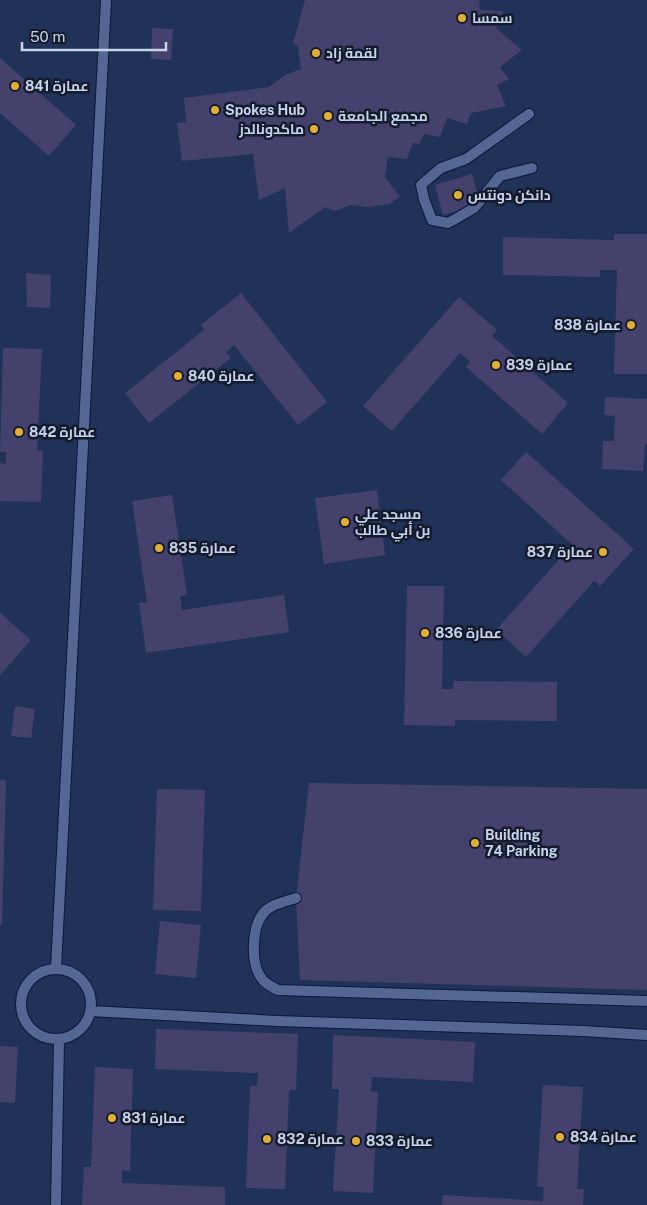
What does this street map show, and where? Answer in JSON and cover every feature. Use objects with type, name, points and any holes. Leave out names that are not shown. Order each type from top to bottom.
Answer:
[{"type":"lane","points":[[56,968],[106,0]]},
{"type":"lane","points":[[529,114],[466,159],[441,168],[421,185],[432,220],[448,224],[474,208],[500,176],[532,168]]},
{"type":"lane","points":[[296,898],[272,905],[261,915],[256,927],[254,962],[259,975],[266,984],[278,990],[647,1001]]},
{"type":"lane","points":[[56,968],[66,970],[75,974],[83,981],[90,995],[90,1012],[86,1022],[79,1031],[70,1037],[59,1040],[48,1039],[37,1035],[28,1027],[22,1017],[20,1006],[21,994],[26,984],[44,970],[56,968]]},
{"type":"lane","points":[[90,1012],[647,1035]]},
{"type":"lane","points":[[56,1205],[59,1040]]},
{"type":"building","name":"مجمع الجامعة","points":[[305,0],[479,0],[480,10],[503,11],[496,28],[522,50],[500,67],[509,79],[497,85],[506,106],[471,113],[467,124],[447,118],[440,137],[424,134],[419,144],[413,143],[407,159],[388,157],[385,177],[400,197],[389,204],[368,207],[351,205],[335,211],[325,207],[289,233],[285,188],[259,200],[253,154],[182,161],[177,123],[186,122],[184,98],[269,87],[285,75],[301,69],[298,47],[293,43]]},
{"type":"building","points":[[152,28],[173,29],[171,60],[151,59]]},
{"type":"building","name":"عمارة 841","points":[[0,58],[76,125],[49,156],[0,113]]},
{"type":"building","name":"دانكن دونتس","points":[[472,174],[480,204],[443,215],[435,185]]},
{"type":"building","name":"عمارة 838","points":[[614,234],[647,234],[647,374],[614,374],[617,270],[600,270],[600,277],[503,275],[503,237],[614,240]]},
{"type":"building","points":[[26,273],[51,275],[50,308],[27,307]]},
{"type":"building","name":"عمارة 840","points":[[241,293],[327,402],[298,425],[234,345],[226,352],[231,358],[149,423],[125,393],[204,330],[201,325]]},
{"type":"building","name":"عمارة 839","points":[[459,297],[497,330],[492,336],[568,403],[542,434],[466,367],[470,362],[460,353],[392,431],[363,406]]},
{"type":"building","name":"عمارة 842","points":[[3,348],[42,349],[37,451],[43,451],[41,502],[0,501],[0,463],[6,464],[6,452],[0,452]]},
{"type":"building","points":[[605,397],[647,399],[647,444],[645,444],[643,471],[602,469],[603,441],[614,441],[615,416],[604,415]]},
{"type":"building","name":"عمارة 837","points":[[526,452],[634,549],[600,586],[594,581],[526,657],[496,630],[563,555],[568,559],[577,549],[501,480]]},
{"type":"building","points":[[377,490],[385,555],[324,564],[315,498]]},
{"type":"building","name":"عمارة 835","points":[[172,495],[187,595],[180,596],[182,610],[284,595],[289,632],[146,653],[139,603],[147,602],[132,501]]},
{"type":"building","name":"عمارة 836","points":[[407,586],[444,586],[442,689],[453,689],[454,681],[557,682],[557,721],[455,720],[455,726],[404,725]]},
{"type":"building","points":[[0,613],[31,640],[0,675]]},
{"type":"building","points":[[15,706],[35,709],[31,738],[11,736]]},
{"type":"building","points":[[0,780],[6,780],[2,925],[0,925]]},
{"type":"building","name":"Building 74 Parking","points":[[309,783],[647,789],[647,990],[300,980],[296,898]]},
{"type":"building","points":[[157,789],[205,790],[201,911],[153,910]]},
{"type":"building","points":[[160,921],[201,925],[196,978],[155,974]]},
{"type":"building","name":"عمارة 832","points":[[156,1029],[298,1034],[296,1090],[289,1090],[285,1189],[246,1188],[250,1086],[257,1086],[258,1073],[155,1069]]},
{"type":"building","name":"عمارة 833","points":[[333,1035],[475,1042],[473,1082],[372,1077],[371,1091],[378,1092],[373,1193],[333,1191],[339,1089],[332,1089]]},
{"type":"building","points":[[0,1046],[18,1047],[15,1103],[0,1102]]},
{"type":"building","name":"عمارة 831","points":[[95,1067],[133,1069],[130,1171],[122,1170],[122,1183],[225,1187],[225,1205],[82,1205],[84,1167],[91,1167]]},
{"type":"building","name":"عمارة 834","points":[[543,1085],[583,1087],[577,1189],[584,1189],[583,1205],[442,1205],[443,1195],[543,1201],[544,1187],[537,1186]]},
{"type":"place","name":"سمسا","points":[[462,18]]},
{"type":"place","name":"لقمة زاد","points":[[316,53]]},
{"type":"place","name":"عمارة 841","points":[[15,86]]},
{"type":"place","name":"Spokes Hub","points":[[215,110]]},
{"type":"place","name":"مجمع الجامعة","points":[[328,116]]},
{"type":"place","name":"ماكدونالدز","points":[[314,129]]},
{"type":"place","name":"دانكن دونتس","points":[[458,195]]},
{"type":"place","name":"عمارة 838","points":[[631,325]]},
{"type":"place","name":"عمارة 839","points":[[496,365]]},
{"type":"place","name":"عمارة 840","points":[[178,376]]},
{"type":"place","name":"عمارة 842","points":[[19,432]]},
{"type":"place","name":"مسجد علي بن أبي طالب","points":[[345,522]]},
{"type":"place","name":"عمارة 835","points":[[159,548]]},
{"type":"place","name":"عمارة 837","points":[[603,552]]},
{"type":"place","name":"عمارة 836","points":[[425,633]]},
{"type":"place","name":"Building 74 Parking","points":[[475,843]]},
{"type":"place","name":"عمارة 831","points":[[112,1118]]},
{"type":"place","name":"عمارة 834","points":[[560,1137]]},
{"type":"place","name":"عمارة 832","points":[[267,1139]]},
{"type":"place","name":"عمارة 833","points":[[356,1141]]}]
